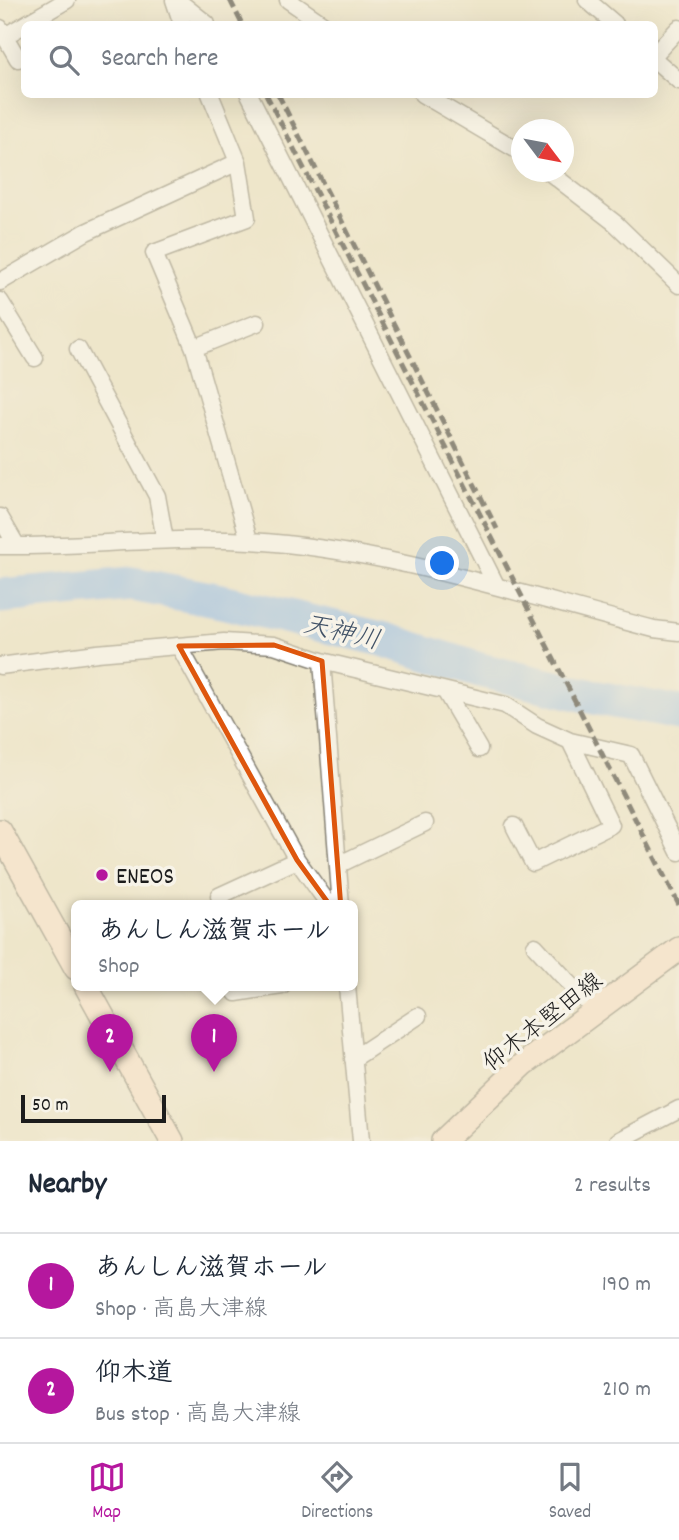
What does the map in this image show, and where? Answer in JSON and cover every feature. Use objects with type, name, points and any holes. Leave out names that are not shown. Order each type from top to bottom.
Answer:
[{"type":"main road","points":[[0,831],[71,959]]},
{"type":"main road","name":"仰木本堅田線","points":[[443,1141],[524,1065],[678,952]]},
{"type":"main road","points":[[89,991],[172,1141]]},
{"type":"street","points":[[24,21],[67,0]]},
{"type":"street","points":[[176,0],[181,21]]},
{"type":"street","points":[[176,0],[202,21]]},
{"type":"street","points":[[288,0],[319,21]]},
{"type":"street","points":[[587,0],[612,21]]},
{"type":"street","points":[[18,59],[2,32],[21,23]]},
{"type":"street","points":[[658,52],[679,28]]},
{"type":"street","points":[[658,61],[679,80]]},
{"type":"street","points":[[212,98],[238,162],[247,218],[154,253],[194,348],[249,540]]},
{"type":"street","points":[[251,98],[496,585]]},
{"type":"street","points":[[429,98],[511,147]]},
{"type":"street","points":[[0,282],[86,232],[238,162]]},
{"type":"street","points":[[562,182],[615,223],[679,285]]},
{"type":"street","points":[[0,301],[35,358]]},
{"type":"street","points":[[194,348],[257,323]]},
{"type":"street","points":[[78,349],[157,496],[166,540]]},
{"type":"street","points":[[0,517],[8,546],[249,540],[313,547],[496,585],[578,610],[654,629],[679,632]]},
{"type":"street","points":[[0,666],[225,642],[274,645],[322,661],[505,705],[537,726],[570,741],[631,755],[679,852]]},
{"type":"street","points":[[179,646],[297,860],[327,900]]},
{"type":"street","points":[[322,661],[341,900]]},
{"type":"street","points":[[445,691],[479,749]]},
{"type":"street","points":[[514,826],[533,863],[611,825],[570,741]]},
{"type":"street","points":[[338,865],[425,823]]},
{"type":"street","points":[[219,896],[297,860]]},
{"type":"street","points":[[535,946],[595,1012]]},
{"type":"street","points":[[236,993],[249,991]]},
{"type":"street","points":[[347,991],[361,1141]]},
{"type":"street","points":[[353,1059],[418,1017]]},
{"type":"street","points":[[618,1141],[679,1109]]},
{"type":"highlighted area","points":[[274,645],[322,661],[342,922],[297,860],[179,646]]},
{"type":"waterway","name":"天神川","points":[[0,596],[132,584],[221,601],[382,639],[480,670],[598,698],[679,713]]},
{"type":"railway","points":[[230,0],[240,21]]},
{"type":"railway","points":[[268,98],[679,905]]},
{"type":"railway","points":[[280,98],[497,529]]},
{"type":"place","name":"ENEOS","points":[[102,875]]},
{"type":"place","name":"仰木道","points":[[110,1072]]},
{"type":"place","name":"あんしん滋賀ホール","points":[[214,1072]]}]
